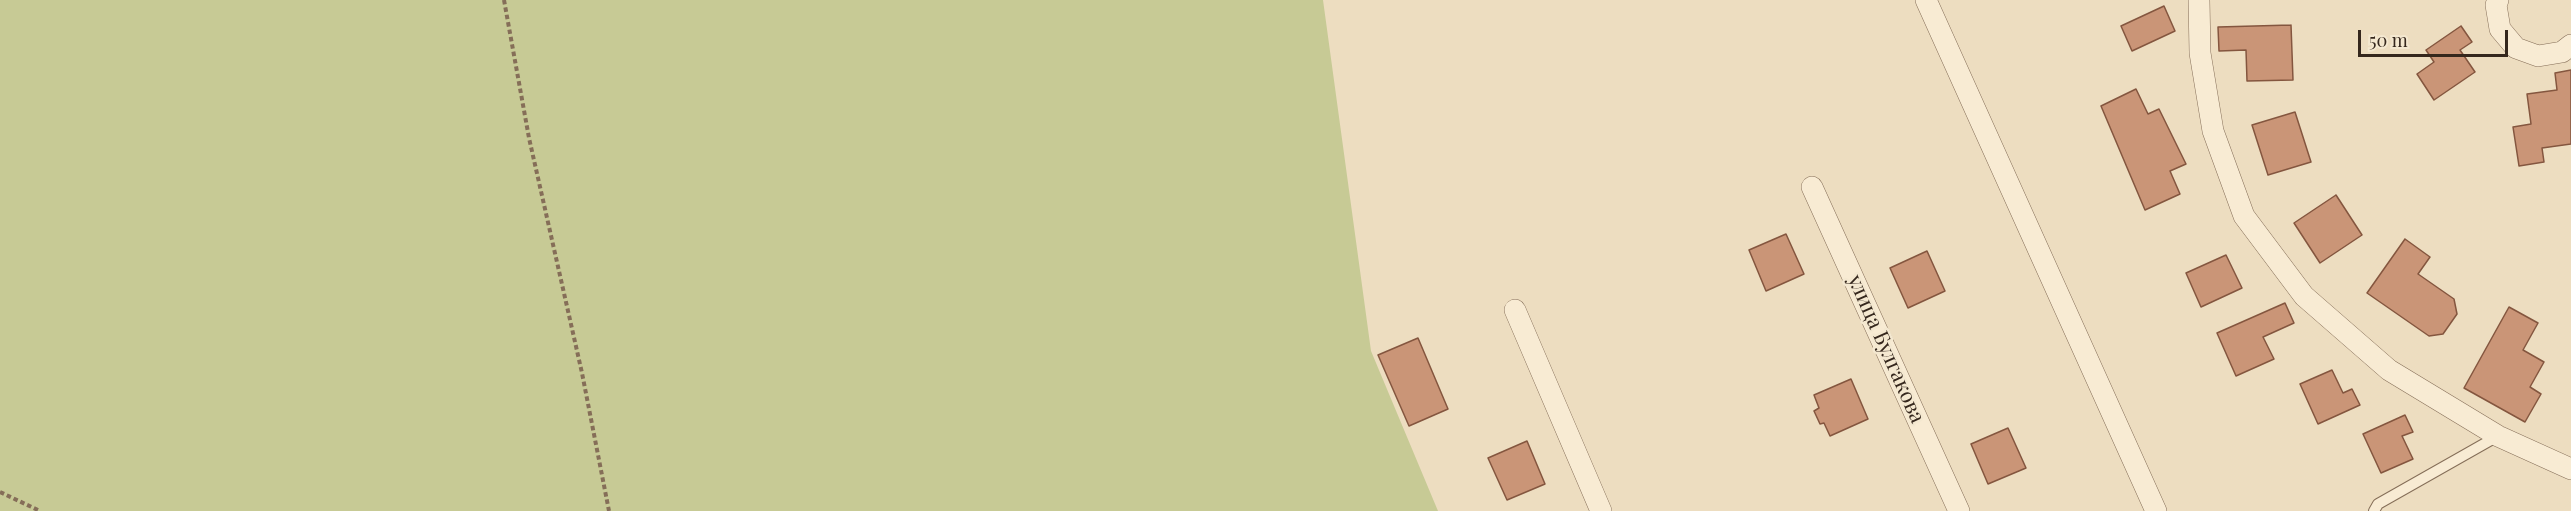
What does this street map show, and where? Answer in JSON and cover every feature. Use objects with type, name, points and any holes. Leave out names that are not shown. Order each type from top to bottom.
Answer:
[{"type":"street","points":[[1926,0],[2156,511]]},
{"type":"street","points":[[2199,0],[2200,53],[2213,131],[2244,216],[2304,296],[2389,370],[2498,436],[2571,470]]},
{"type":"street","points":[[2498,0],[2496,5],[2500,29],[2516,48],[2538,56],[2562,52],[2571,45]]},
{"type":"street","name":"улица Булгакова","points":[[1812,188],[1959,511]]},
{"type":"street","points":[[1515,309],[1600,511]]},
{"type":"lane","points":[[2374,511],[2378,504],[2498,436]]},
{"type":"path","points":[[504,0],[529,138],[584,384],[609,511]]},
{"type":"path","points":[[0,492],[40,511]]},
{"type":"green space","points":[[0,0],[1323,0],[1371,351],[1438,511],[0,511]]},
{"type":"building","points":[[2164,6],[2175,31],[2132,51],[2121,26]]},
{"type":"building","points":[[2291,25],[2293,80],[2247,81],[2246,50],[2219,51],[2218,27]]},
{"type":"building","points":[[2461,26],[2472,42],[2460,50],[2475,72],[2434,100],[2417,74],[2434,62],[2426,50]]},
{"type":"building","points":[[2571,70],[2571,144],[2542,148],[2544,162],[2519,166],[2513,127],[2531,124],[2527,94],[2557,90],[2555,73]]},
{"type":"building","points":[[2136,89],[2148,114],[2159,109],[2186,164],[2170,171],[2180,194],[2145,210],[2101,106]]},
{"type":"building","points":[[2295,112],[2311,162],[2268,175],[2252,125]]},
{"type":"building","points":[[2336,195],[2362,235],[2320,263],[2294,223]]},
{"type":"building","points":[[1786,234],[1804,274],[1766,291],[1749,250]]},
{"type":"building","points":[[2405,239],[2430,257],[2418,274],[2454,299],[2457,314],[2443,334],[2429,336],[2367,293]]},
{"type":"building","points":[[1927,251],[1945,291],[1908,308],[1890,268]]},
{"type":"building","points":[[2226,255],[2242,288],[2201,307],[2186,273]]},
{"type":"building","points":[[2285,303],[2294,323],[2263,337],[2274,359],[2236,376],[2217,333]]},
{"type":"building","points":[[2509,307],[2538,323],[2523,350],[2544,362],[2530,387],[2541,394],[2525,422],[2464,388]]},
{"type":"building","points":[[1418,338],[1448,409],[1409,426],[1378,355]]},
{"type":"building","points":[[2332,370],[2343,393],[2352,389],[2360,405],[2318,424],[2300,384]]},
{"type":"building","points":[[1851,379],[1868,419],[1830,436],[1824,423],[1820,424],[1814,411],[1819,408],[1814,395]]},
{"type":"building","points":[[2405,415],[2413,432],[2402,436],[2413,459],[2381,473],[2363,434]]},
{"type":"building","points":[[2008,428],[2026,468],[1988,484],[1971,444]]},
{"type":"building","points":[[1527,441],[1545,484],[1507,500],[1488,458]]}]
